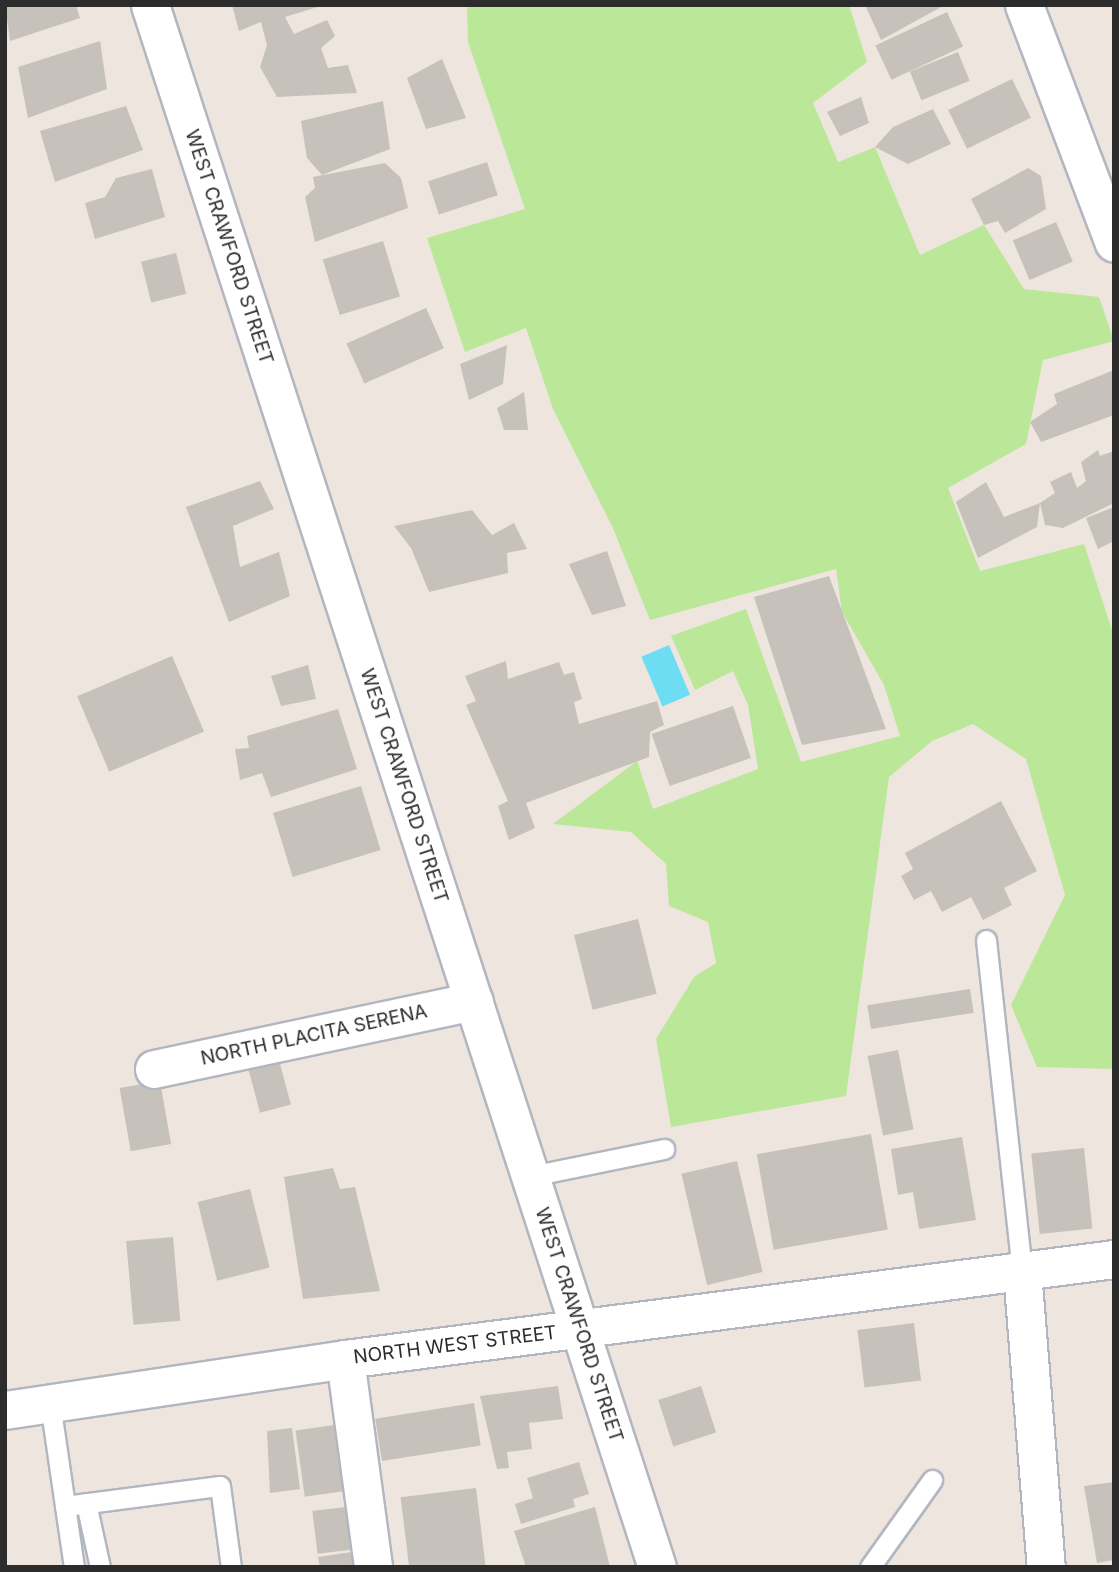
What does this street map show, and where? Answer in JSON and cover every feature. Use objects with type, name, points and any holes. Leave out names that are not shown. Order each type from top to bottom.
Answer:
[{"type":"street","name":"WEST CRAWFORD STREET","points":[[150,5],[657,1567]]},
{"type":"street","points":[[1024,5],[1114,243]]},
{"type":"street","name":"NORTH PLACITA SERENA","points":[[153,1069],[474,1001]]},
{"type":"street","name":"NORTH WEST STREET","points":[[5,1410],[345,1359],[1114,1259]]},
{"type":"street","points":[[1022,1271],[1046,1567]]},
{"type":"street","points":[[345,1359],[373,1567]]},
{"type":"lane","points":[[986,940],[1022,1271]]},
{"type":"lane","points":[[531,1176],[664,1149]]},
{"type":"lane","points":[[50,1403],[74,1567]]},
{"type":"lane","points":[[870,1567],[932,1480]]},
{"type":"lane","points":[[65,1506],[220,1486],[230,1567]]},
{"type":"lane","points":[[86,1503],[100,1567]]},
{"type":"green space","points":[[467,5],[849,5],[867,62],[813,103],[838,162],[875,147],[920,255],[984,225],[1024,289],[1099,297],[1114,341],[1043,360],[1026,444],[948,488],[980,571],[1084,544],[1114,636],[1114,1069],[1037,1067],[1011,1005],[1065,895],[1026,759],[973,724],[932,741],[889,777],[846,1096],[671,1127],[656,1039],[694,977],[716,963],[708,922],[669,906],[666,864],[631,832],[553,824],[637,761],[653,809],[758,769],[748,705],[733,671],[695,690],[671,636],[746,609],[801,762],[900,736],[884,685],[842,612],[836,569],[650,620],[612,526],[553,409],[526,328],[465,352],[427,238],[525,209],[468,42]]},
{"type":"water","points":[[669,645],[690,695],[662,706],[641,657]]},
{"type":"building","points":[[5,5],[76,5],[80,18],[10,41]]},
{"type":"building","points":[[232,5],[324,5],[285,17],[294,34],[327,20],[335,36],[321,48],[328,68],[348,65],[357,93],[277,97],[260,67],[267,45],[261,22],[239,31]]},
{"type":"building","points":[[865,5],[945,5],[881,40]]},
{"type":"building","points":[[947,12],[963,46],[891,80],[875,45]]},
{"type":"building","points":[[100,41],[107,89],[28,118],[18,67]]},
{"type":"building","points":[[958,52],[970,81],[921,100],[910,71]]},
{"type":"building","points":[[442,59],[466,118],[426,129],[407,78]]},
{"type":"building","points":[[1012,79],[1031,118],[967,149],[948,110]]},
{"type":"building","points":[[861,97],[869,123],[840,136],[827,112]]},
{"type":"building","points":[[383,101],[390,149],[322,175],[307,158],[301,121]]},
{"type":"building","points":[[126,106],[143,150],[55,182],[40,131]]},
{"type":"building","points":[[933,109],[951,144],[908,164],[875,147],[893,127]]},
{"type":"building","points":[[487,162],[498,195],[439,214],[428,181]]},
{"type":"building","points":[[385,163],[401,178],[408,208],[315,242],[305,197],[315,188],[313,177]]},
{"type":"building","points":[[1028,168],[1041,176],[1046,209],[1005,233],[998,221],[984,225],[971,199]]},
{"type":"building","points":[[152,169],[165,217],[95,239],[85,203],[105,197],[116,178]]},
{"type":"building","points":[[1056,222],[1073,262],[1030,280],[1013,240]]},
{"type":"building","points":[[383,241],[400,296],[340,315],[323,259]]},
{"type":"building","points":[[176,253],[186,294],[151,302],[141,262]]},
{"type":"building","points":[[426,308],[444,348],[364,384],[347,343]]},
{"type":"building","points":[[507,345],[503,384],[469,400],[460,364]]},
{"type":"building","points":[[1114,370],[1114,415],[1041,442],[1030,422],[1057,404],[1054,394]]},
{"type":"building","points":[[524,392],[528,430],[504,430],[497,408]]},
{"type":"building","points":[[1098,450],[1100,456],[1114,451],[1114,503],[1063,528],[1045,525],[1040,503],[1055,493],[1050,482],[1071,472],[1077,488],[1086,481],[1081,462]]},
{"type":"building","points":[[260,481],[274,509],[233,526],[240,567],[279,552],[290,596],[229,622],[186,507]]},
{"type":"building","points":[[986,482],[1004,517],[1040,503],[1037,527],[978,558],[956,502]]},
{"type":"building","points":[[1114,507],[1114,541],[1098,549],[1086,518]]},
{"type":"building","points":[[472,510],[492,535],[514,523],[527,549],[507,553],[508,573],[429,592],[411,548],[394,526]]},
{"type":"building","points":[[607,551],[626,606],[592,615],[569,564]]},
{"type":"building","points":[[829,576],[886,729],[802,745],[754,597]]},
{"type":"building","points":[[172,656],[204,731],[109,772],[77,696]]},
{"type":"building","points":[[506,661],[508,679],[559,662],[564,675],[574,672],[582,699],[574,702],[579,724],[657,701],[664,725],[650,732],[649,757],[526,803],[535,828],[509,840],[498,806],[508,801],[466,705],[476,701],[465,676]]},
{"type":"building","points":[[308,665],[316,699],[281,706],[271,676]]},
{"type":"building","points":[[733,706],[751,758],[670,786],[652,734]]},
{"type":"building","points":[[338,709],[357,769],[271,797],[262,773],[240,780],[235,749],[249,748],[247,736]]},
{"type":"building","points":[[361,786],[381,850],[293,877],[273,813]]},
{"type":"building","points":[[1001,801],[1037,871],[1004,888],[1012,905],[983,920],[971,897],[942,912],[931,891],[914,900],[901,876],[913,869],[905,853]]},
{"type":"building","points":[[638,919],[657,994],[593,1010],[574,935]]},
{"type":"building","points":[[970,989],[974,1013],[871,1029],[867,1005]]},
{"type":"building","points":[[898,1050],[913,1130],[883,1135],[868,1056]]},
{"type":"building","points":[[279,1060],[291,1104],[260,1113],[248,1068]]},
{"type":"building","points":[[160,1081],[171,1144],[131,1151],[120,1088]]},
{"type":"building","points":[[871,1134],[888,1230],[774,1250],[757,1154]]},
{"type":"building","points":[[962,1137],[976,1220],[919,1229],[913,1192],[898,1195],[891,1149]]},
{"type":"building","points":[[1084,1148],[1092,1229],[1040,1234],[1031,1154]]},
{"type":"building","points":[[737,1161],[763,1272],[707,1285],[681,1174]]},
{"type":"building","points":[[333,1168],[340,1189],[355,1187],[380,1291],[303,1299],[284,1177]]},
{"type":"building","points":[[250,1189],[270,1268],[217,1281],[198,1202]]},
{"type":"building","points":[[173,1237],[180,1321],[133,1325],[126,1241]]},
{"type":"building","points":[[914,1323],[921,1381],[864,1388],[857,1330]]},
{"type":"building","points":[[558,1386],[563,1419],[529,1423],[532,1449],[507,1452],[509,1468],[497,1469],[480,1396]]},
{"type":"building","points":[[701,1386],[716,1433],[673,1447],[658,1400]]},
{"type":"building","points":[[474,1403],[481,1445],[382,1461],[375,1419]]},
{"type":"building","points":[[341,1424],[350,1490],[305,1497],[295,1430]]},
{"type":"building","points":[[292,1428],[300,1489],[270,1493],[267,1431]]},
{"type":"building","points":[[579,1462],[589,1494],[573,1499],[575,1507],[521,1524],[515,1504],[533,1498],[527,1478]]},
{"type":"building","points":[[1114,1482],[1114,1560],[1097,1563],[1084,1486]]},
{"type":"building","points":[[476,1488],[486,1567],[409,1567],[401,1497]]},
{"type":"building","points":[[354,1506],[359,1549],[318,1554],[312,1511]]},
{"type":"building","points":[[595,1507],[610,1567],[526,1567],[514,1531]]},
{"type":"building","points":[[359,1551],[361,1567],[320,1567],[318,1557]]}]
